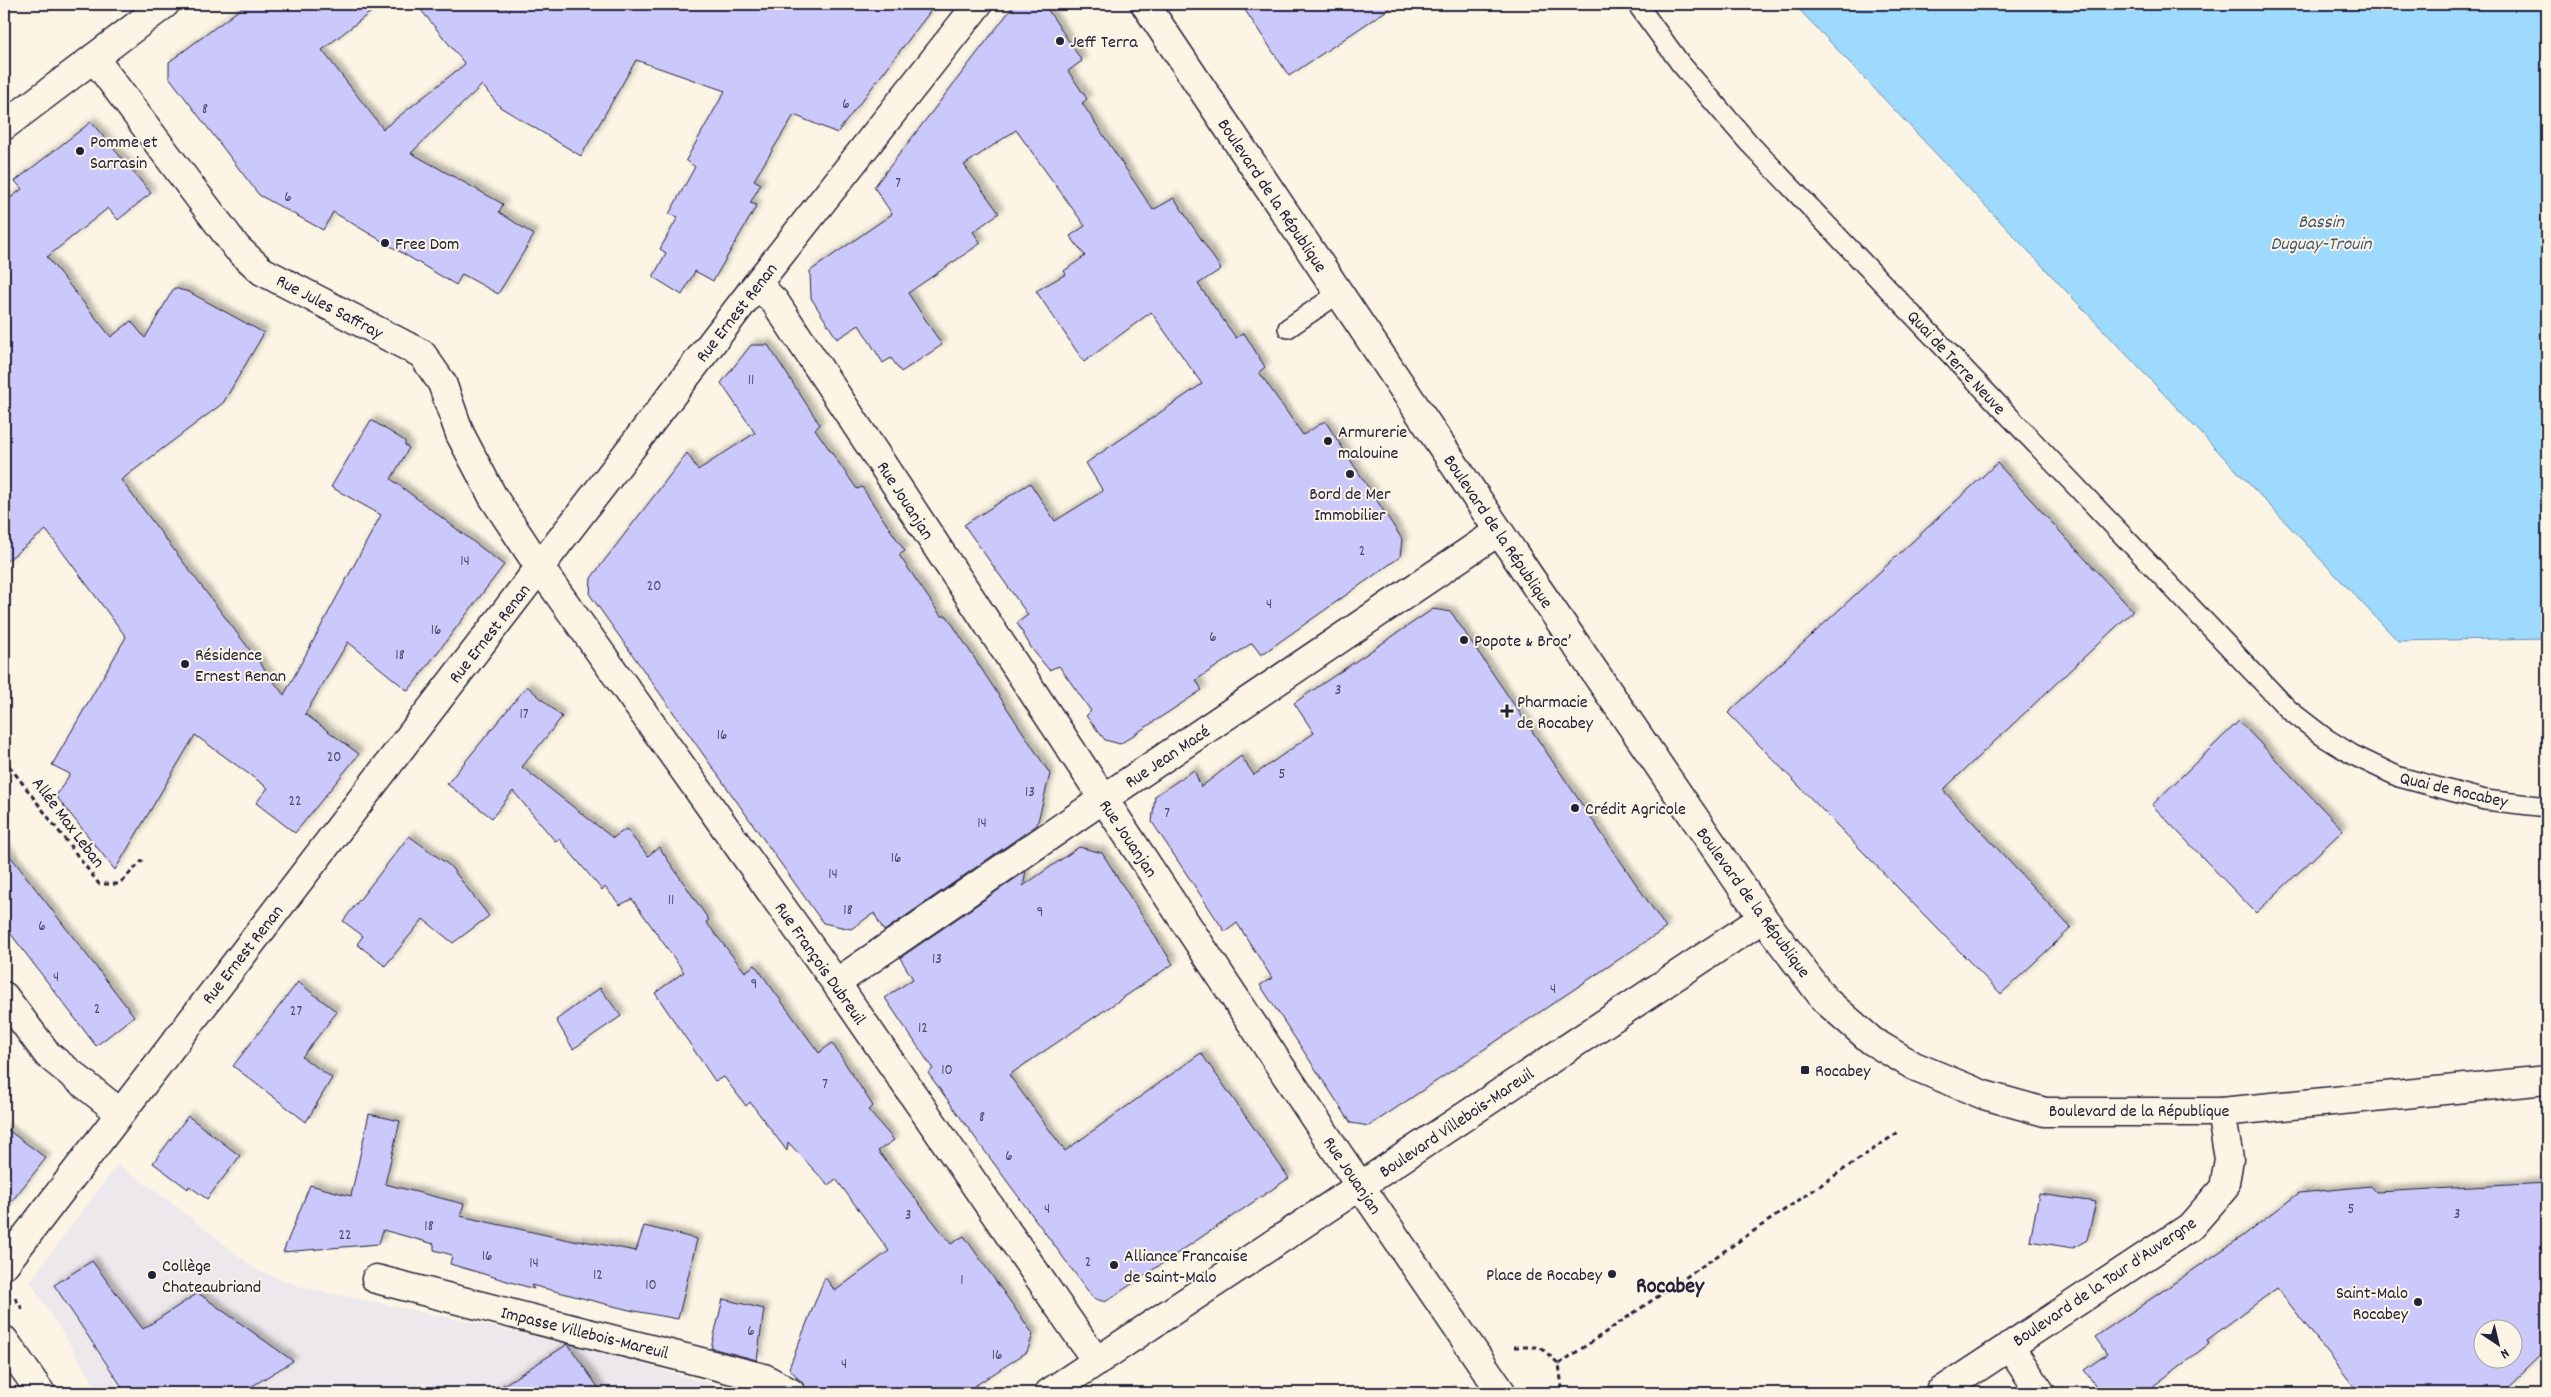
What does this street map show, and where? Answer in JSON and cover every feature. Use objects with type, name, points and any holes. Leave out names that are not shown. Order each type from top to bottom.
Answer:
[{"type":"street","points":[[4,126],[165,4]]},
{"type":"street","name":"Rue Ernest Renan","points":[[4,1265],[119,1112],[757,284],[978,4]]},
{"type":"street","name":"Boulevard de la République","points":[[1145,4],[1499,531],[1763,918],[1825,1000],[1872,1041],[1923,1070],[1984,1095],[2045,1112],[2221,1112],[2547,1080]]},
{"type":"street","name":"Rue Jules Saffray","points":[[94,58],[237,248],[262,271],[422,354],[442,383],[460,434],[494,497],[540,568]]},
{"type":"street","name":"Rue Jouanjan","points":[[757,284],[775,302],[1361,1186],[1502,1393]]},
{"type":"street","name":"Rue Jean Macé","points":[[836,983],[1103,798],[1499,531]]},
{"type":"street","name":"Rue François Dubreuil","points":[[540,568],[836,983],[1098,1362]]},
{"type":"street","name":"Boulevard Villebois-Mareuil","points":[[1049,1393],[1763,918]]},
{"type":"street","points":[[4,996],[48,1055],[119,1112]]},
{"type":"street","name":"Boulevard de la Tour d'Auvergne","points":[[1939,1393],[2190,1227],[2224,1188],[2229,1159],[2221,1112]]},
{"type":"street","name":"Impasse Villebois-Mareuil","points":[[376,1279],[764,1378],[791,1393]]},
{"type":"street","points":[[4,1340],[41,1393]]},
{"type":"street","points":[[2009,1346],[2041,1393]]},
{"type":"lane","name":"Quai de Terre Neuve","points":[[1636,4],[1680,63],[1748,142],[2289,710]]},
{"type":"lane","points":[[1288,328],[1339,293]]},
{"type":"lane","name":"Quai de Rocabey","points":[[2289,710],[2338,746],[2399,777],[2485,800],[2547,807]]},
{"type":"path","name":"Allée Max Leban","points":[[4,759],[99,884],[119,884],[143,860]]},
{"type":"path","points":[[1559,1364],[1900,1131]]},
{"type":"path","points":[[1540,1347],[1559,1364],[1562,1388],[1560,1393]]},
{"type":"shaded area","name":"Collège Chateaubriand","points":[[118,1164],[176,1206],[255,1269],[298,1286],[569,1343],[742,1393],[100,1393],[30,1281]]},
{"type":"water","name":"Bassin Duguay-Trouin","points":[[1794,4],[2547,4],[2547,638],[2398,641]]},
{"type":"building","points":[[247,4],[381,4],[322,50],[383,129],[465,64],[416,4],[936,4],[837,133],[794,115],[754,180],[761,184],[750,203],[757,205],[713,281],[695,271],[682,295],[653,277],[666,253],[660,249],[678,217],[669,214],[695,167],[686,160],[725,91],[636,60],[581,156],[500,107],[482,85],[411,153],[503,204],[499,212],[534,235],[498,294],[462,274],[456,285],[333,212],[323,230],[259,195],[169,77],[169,62]]},
{"type":"building","points":[[1015,4],[1044,4],[1082,61],[1068,71],[1087,99],[1082,103],[1153,210],[1174,198],[1221,269],[1198,284],[1236,338],[1244,333],[1265,367],[1259,372],[1303,435],[1325,421],[1402,539],[1400,557],[1261,655],[1252,643],[1196,680],[1202,690],[1120,744],[1105,740],[1086,716],[1091,711],[1059,666],[1049,670],[1032,649],[1017,623],[1028,615],[964,525],[1030,483],[1055,521],[1103,491],[1086,463],[1202,384],[1151,312],[1084,362],[1036,291],[1066,274],[1064,271],[1085,256],[1070,236],[1085,226],[1016,130],[964,165],[999,213],[973,232],[981,243],[908,293],[942,345],[901,372],[891,358],[883,363],[859,325],[837,339],[811,298],[810,271],[892,214],[874,187]]},
{"type":"building","points":[[1241,4],[1396,4],[1289,76]]},
{"type":"building","points":[[91,122],[151,193],[118,220],[108,208],[47,257],[111,337],[131,321],[145,338],[174,288],[189,292],[264,333],[223,403],[121,480],[284,695],[381,515],[331,487],[371,420],[405,441],[405,445],[409,448],[391,479],[504,565],[408,691],[348,642],[305,714],[359,754],[295,833],[256,803],[268,788],[195,735],[115,870],[56,796],[70,774],[52,765],[126,637],[46,530],[4,563],[4,203],[22,189],[15,181]]},
{"type":"building","points":[[751,345],[768,345],[820,425],[815,429],[857,489],[862,487],[905,551],[899,555],[941,616],[947,616],[1050,774],[1037,825],[884,931],[874,913],[851,929],[823,923],[590,595],[591,578],[687,453],[698,470],[755,433],[721,383]]},
{"type":"building","points":[[1997,463],[2133,611],[1943,790],[2071,928],[2001,994],[1728,713]]},
{"type":"building","points":[[1433,609],[1451,612],[1666,928],[1369,1126],[1351,1123],[1260,985],[1272,978],[1237,923],[1225,932],[1152,822],[1155,796],[1194,770],[1201,787],[1241,756],[1254,775],[1314,733],[1294,703]]},
{"type":"building","points":[[527,686],[562,717],[522,767],[613,838],[626,829],[648,856],[659,847],[709,920],[706,922],[745,972],[755,965],[819,1053],[832,1043],[873,1106],[868,1110],[894,1140],[878,1151],[951,1244],[964,1236],[1033,1334],[1027,1352],[964,1393],[807,1393],[804,1385],[789,1368],[825,1277],[835,1291],[889,1251],[836,1179],[828,1185],[788,1142],[787,1151],[750,1102],[746,1106],[724,1077],[715,1081],[655,993],[684,972],[632,899],[620,905],[605,887],[602,890],[559,839],[555,841],[513,791],[492,818],[447,784]]},
{"type":"building","points":[[2239,721],[2343,830],[2256,913],[2152,805]]},
{"type":"building","points":[[409,836],[450,866],[489,916],[453,943],[423,919],[385,966],[357,944],[363,936],[343,921]]},
{"type":"building","points":[[1079,847],[1102,853],[1173,964],[1009,1075],[1065,1151],[1201,1053],[1289,1178],[1105,1302],[1093,1298],[928,1073],[933,1069],[885,998],[913,979],[900,958],[1026,871],[1023,886]]},
{"type":"building","points":[[4,848],[134,1016],[96,1046],[4,925]]},
{"type":"building","points":[[298,982],[337,1012],[302,1057],[332,1078],[306,1122],[233,1066]]},
{"type":"building","points":[[600,988],[621,1016],[573,1049],[556,1020]]},
{"type":"building","points":[[369,1114],[400,1121],[385,1184],[464,1204],[460,1216],[578,1242],[578,1240],[636,1251],[644,1226],[697,1239],[678,1319],[629,1310],[531,1285],[534,1289],[450,1264],[452,1255],[434,1250],[434,1244],[383,1230],[379,1244],[283,1252],[310,1185],[351,1196]]},
{"type":"building","points":[[188,1116],[240,1156],[207,1199],[189,1186],[188,1189],[153,1163]]},
{"type":"building","points":[[4,1127],[46,1158],[4,1211]]},
{"type":"building","name":"Saint-Malo Rocabey","points":[[2547,1183],[2547,1349],[2501,1393],[2359,1393],[2277,1288],[2207,1340],[2209,1344],[2144,1393],[2101,1393],[2084,1370],[2107,1354],[2095,1337],[2243,1236],[2299,1193],[2371,1186],[2376,1192]]},
{"type":"building","points":[[2039,1194],[2096,1202],[2087,1240],[2073,1248],[2030,1241]]},
{"type":"building","points":[[92,1261],[143,1329],[198,1293],[293,1361],[241,1393],[126,1393],[54,1285]]},
{"type":"building","points":[[723,1299],[764,1309],[757,1360],[711,1348]]},
{"type":"building","points":[[568,1344],[602,1393],[491,1393]]},
{"type":"place","name":"Jeff Terra","points":[[1060,41]]},
{"type":"place","name":"Pomme et Sarrasin","points":[[80,151]]},
{"type":"place","name":"Free Dom","points":[[385,243]]},
{"type":"place","name":"Armurerie malouine","points":[[1328,441]]},
{"type":"place","name":"Bord de Mer Immobilier","points":[[1350,474]]},
{"type":"place","name":"Popote & Broc’","points":[[1464,640]]},
{"type":"place","name":"Résidence Ernest Renan","points":[[185,664]]},
{"type":"place","name":"Pharmacie de Rocabey","points":[[1507,711]]},
{"type":"place","name":"Crédit Agricole","points":[[1575,808]]},
{"type":"place","name":"Rocabey","points":[[1805,1070]]},
{"type":"place","name":"Alliance Francaise de Saint-Malo","points":[[1114,1265]]},
{"type":"place","name":"Place de Rocabey","points":[[1612,1274]]},
{"type":"place","name":"Collège Chateaubriand","points":[[152,1275]]},
{"type":"place","name":"Saint-Malo Rocabey","points":[[2418,1302]]},
{"type":"district","name":"Rocabey","points":[[1670,1284]]}]
